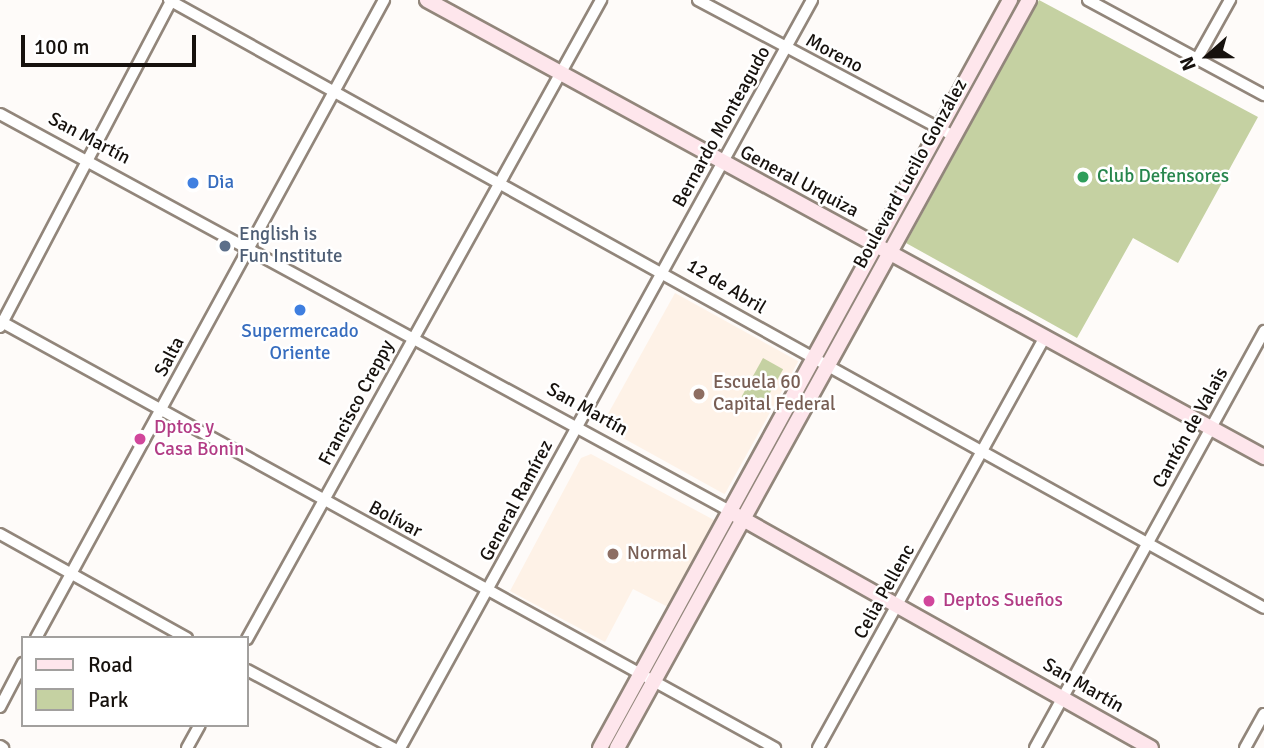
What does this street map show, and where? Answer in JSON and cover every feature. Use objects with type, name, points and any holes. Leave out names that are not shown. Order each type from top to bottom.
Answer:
[{"type":"main road","name":"General Urquiza","points":[[427,0],[1264,457]]},
{"type":"main road","name":"Boulevard Lucilo González","points":[[736,515],[814,359],[1010,0]]},
{"type":"main road","name":"Boulevard Lucilo González","points":[[736,515],[827,366],[1029,0]]},
{"type":"main road","name":"San Martín","points":[[736,515],[1063,696],[1151,748]]},
{"type":"main road","points":[[617,748],[648,677],[736,515]]},
{"type":"main road","points":[[600,748],[648,677]]},
{"type":"street","name":"12 de Abril","points":[[171,0],[500,185],[663,270],[814,359],[1264,608]]},
{"type":"street","points":[[1,324],[171,0]]},
{"type":"street","name":"Salta","points":[[37,636],[384,0]]},
{"type":"street","name":"Francisco Creppy","points":[[248,637],[412,336],[500,185],[601,0]]},
{"type":"street","name":"Moreno","points":[[698,0],[954,136]]},
{"type":"street","name":"Bernardo Monteagudo","points":[[663,270],[812,0]]},
{"type":"street","points":[[1088,0],[1264,94]]},
{"type":"street","points":[[1198,59],[1230,0]]},
{"type":"street","name":"San Martín","points":[[0,114],[249,245],[736,515]]},
{"type":"street","name":"General Ramírez","points":[[400,748],[663,270]]},
{"type":"street","name":"Bolívar","points":[[1,324],[775,748]]},
{"type":"street","name":"Cantón de Valais","points":[[1035,748],[1264,331]]},
{"type":"street","name":"Celia Pellenc","points":[[818,748],[1044,338]]},
{"type":"street","points":[[0,534],[183,636]]},
{"type":"street","points":[[0,708],[21,667]]},
{"type":"street","points":[[248,671],[393,748]]},
{"type":"street","points":[[1245,748],[1264,714]]},
{"type":"street","points":[[187,748],[199,727]]},
{"type":"shaded area","name":"Escuela 60 Capital Federal","points":[[675,293],[798,361],[725,494],[601,426]]},
{"type":"shaded area","name":"Normal","points":[[591,454],[714,520],[668,607],[633,589],[605,642],[510,591],[581,458]]},
{"type":"green space","points":[[1015,0],[1023,0],[1023,136],[1015,136]]},
{"type":"green space","name":"Club Defensores","points":[[1039,0],[1258,117],[1178,263],[1133,238],[1077,338],[906,243]]},
{"type":"green space","points":[[763,358],[783,369],[762,408],[742,396]]},
{"type":"place","name":"Club Defensores","points":[[1083,177]]},
{"type":"place","name":"Dia","points":[[193,183]]},
{"type":"place","name":"English is Fun Institute","points":[[225,246]]},
{"type":"place","name":"Supermercado Oriente","points":[[300,310]]},
{"type":"place","name":"Escuela 60 Capital Federal","points":[[699,394]]},
{"type":"place","name":"Dptos y Casa Bonin","points":[[140,439]]},
{"type":"place","name":"Normal","points":[[613,554]]},
{"type":"place","name":"Deptos Sueños","points":[[929,601]]}]
